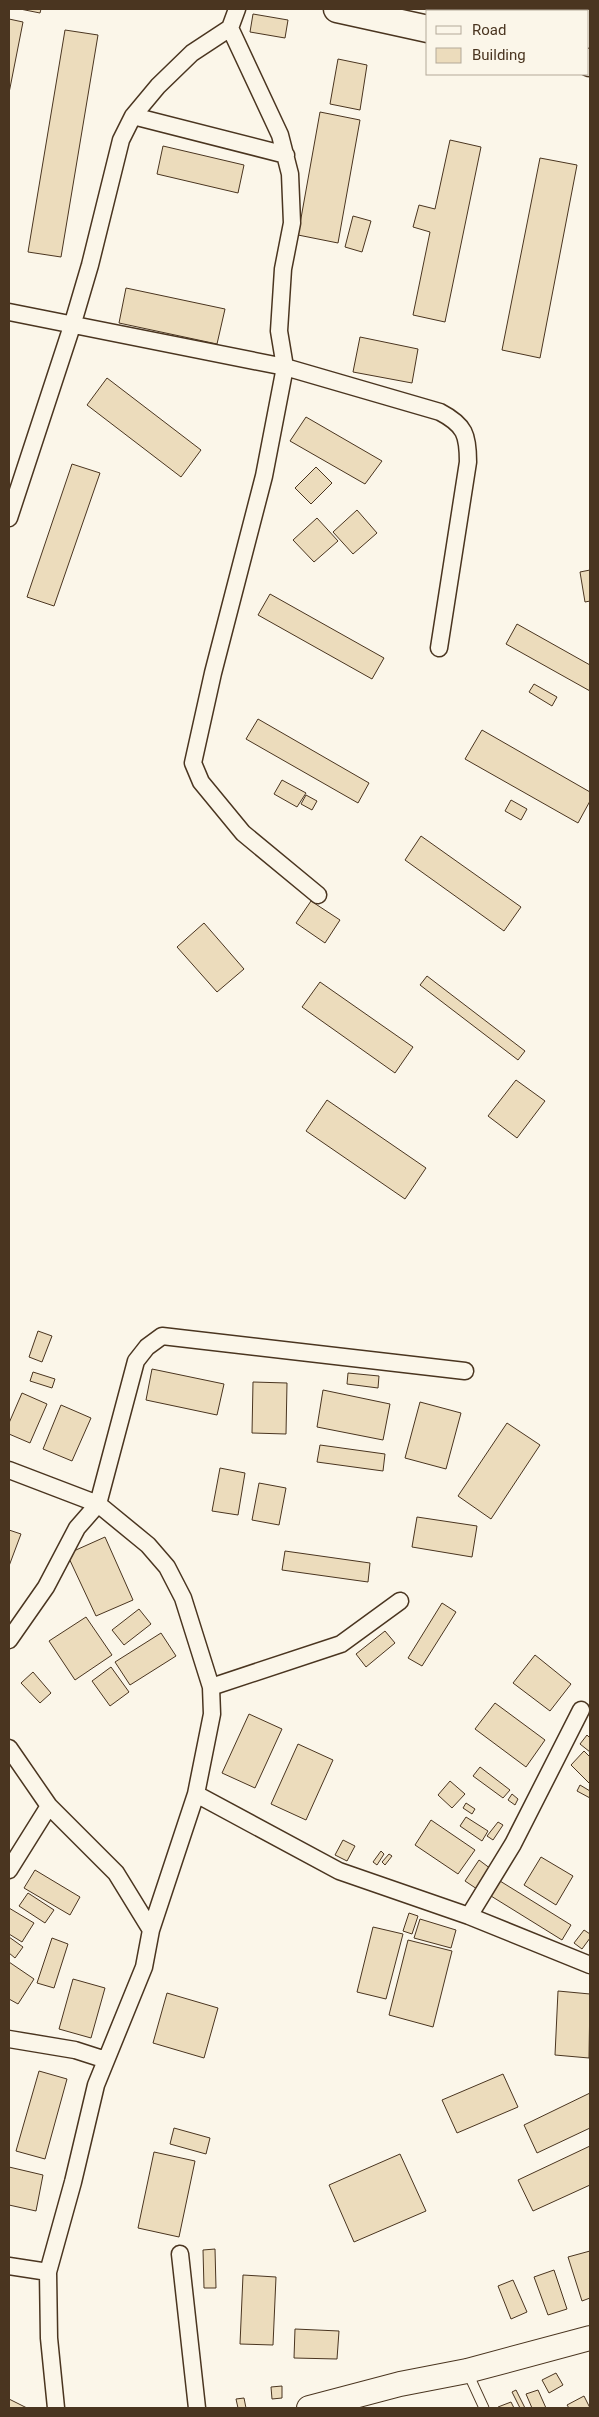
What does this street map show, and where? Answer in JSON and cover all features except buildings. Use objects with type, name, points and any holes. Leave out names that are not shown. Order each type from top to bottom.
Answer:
[{"type":"main road","points":[[337,9],[415,21]]},
{"type":"street","points":[[9,518],[72,326],[90,265],[121,140],[133,116],[158,86],[192,53],[230,28],[237,9]]},
{"type":"street","points":[[230,28],[280,134],[290,174],[292,223],[283,269],[279,331],[286,367],[264,476],[213,673],[193,763],[201,782],[243,833],[318,895]]},
{"type":"street","points":[[133,116],[286,155]]},
{"type":"street","points":[[9,312],[286,367],[440,412],[456,420],[463,430],[468,444],[468,462],[439,648]]},
{"type":"street","points":[[9,1640],[46,1587],[77,1528],[98,1504],[136,1361],[147,1347],[162,1336],[465,1371]]},
{"type":"street","points":[[9,1470],[98,1504],[148,1545],[167,1567],[183,1598],[211,1687],[212,1714],[196,1794],[151,1930],[144,1968],[96,2085],[73,2182],[48,2272],[49,2338],[56,2408]]},
{"type":"street","points":[[211,1687],[341,1644],[400,1601]]},
{"type":"street","points":[[469,1916],[514,1844],[581,1710]]},
{"type":"street","points":[[9,1748],[49,1806],[116,1873],[151,1930]]},
{"type":"street","points":[[196,1794],[339,1871],[469,1916],[590,1965]]},
{"type":"street","points":[[9,1870],[49,1806]]},
{"type":"street","points":[[9,2039],[75,2050],[106,2060]]},
{"type":"street","points":[[180,2254],[197,2408]]},
{"type":"street","points":[[9,2266],[48,2272]]},
{"type":"street","points":[[309,2408],[400,2384],[467,2371],[590,2338]]},
{"type":"lane","points":[[467,2371],[484,2408]]}]
